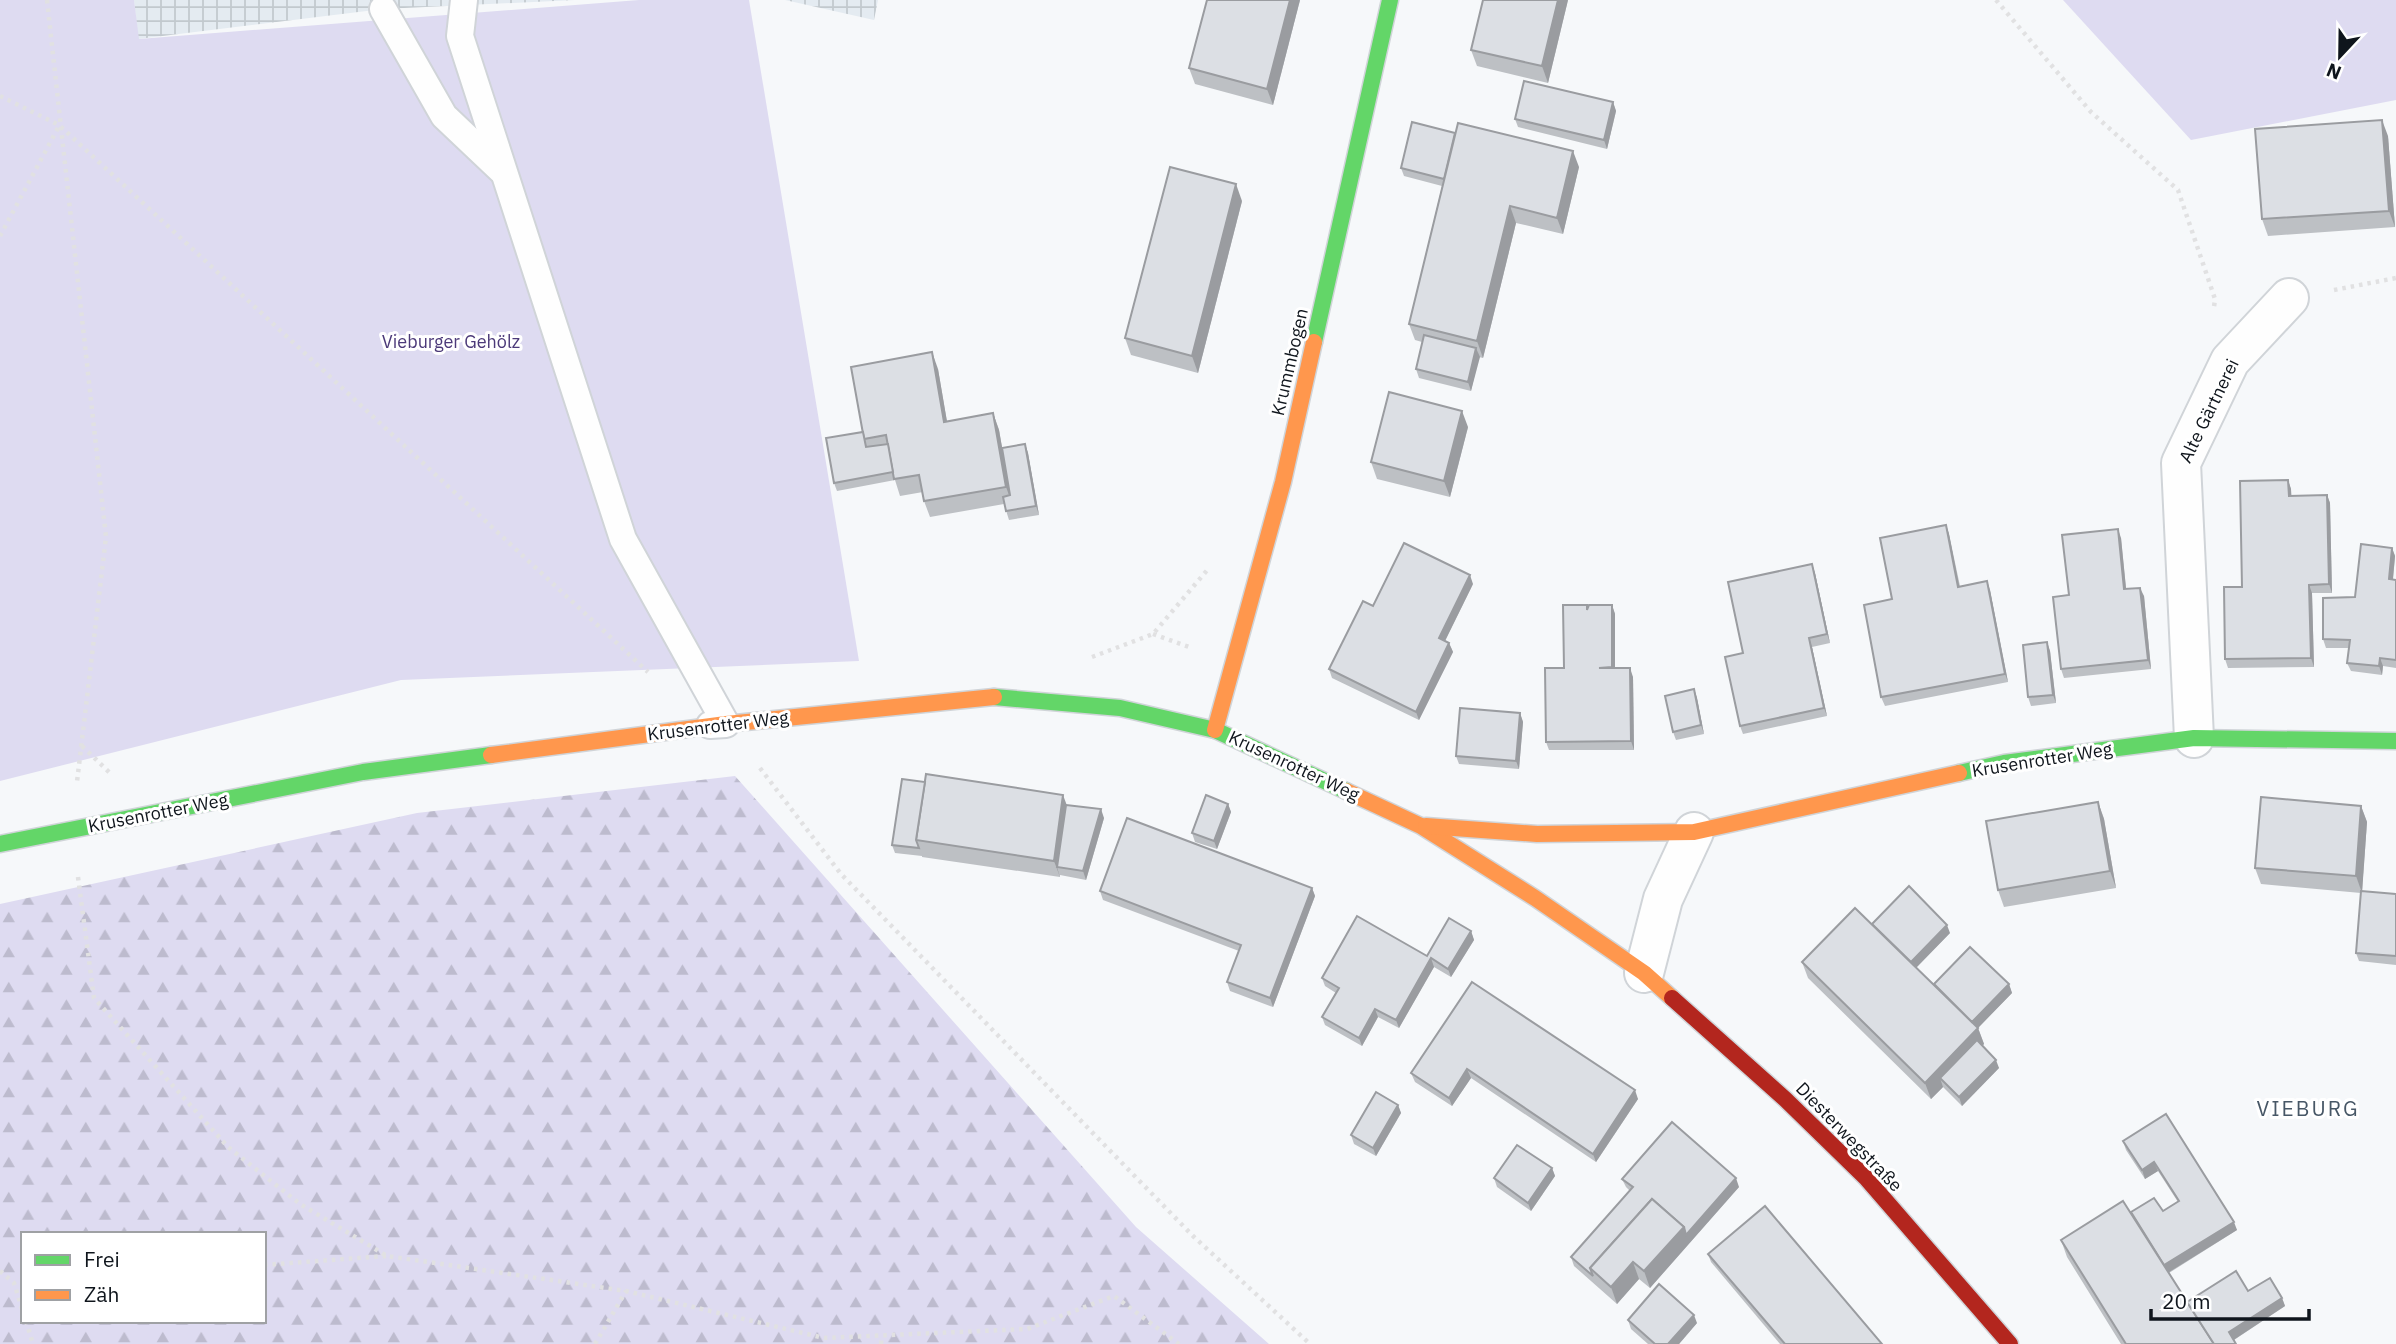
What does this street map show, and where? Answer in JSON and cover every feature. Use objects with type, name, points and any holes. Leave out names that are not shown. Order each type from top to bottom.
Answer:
[{"type":"street","name":"Krummbogen","points":[[1215,730],[1285,473],[1390,0]]},
{"type":"street","name":"Alte Gärtnerei","points":[[2194,738],[2181,463],[2230,361],[2289,298]]},
{"type":"street","name":"Krusenrotter Weg","points":[[0,844],[363,772],[716,725],[988,696],[1120,708],[1215,730],[1421,826],[1535,898],[1644,973]]},
{"type":"street","name":"Krusenrotter Weg","points":[[1421,826],[1537,834],[1694,832],[2004,763],[2194,738],[2396,741]]},
{"type":"street","points":[[1644,973],[1663,899],[1694,832]]},
{"type":"street","name":"Diesterwegstraße","points":[[1644,973],[1785,1099],[1866,1178],[2010,1344]]},
{"type":"lane","points":[[464,0],[460,36],[623,538],[716,725]]},
{"type":"lane","points":[[383,9],[444,116],[502,171]]},
{"type":"path","points":[[47,0],[106,537],[71,830],[94,998],[228,1147],[300,1204],[387,1256]]},
{"type":"path","points":[[1996,0],[2091,112],[2178,190],[2215,299],[2214,313]]},
{"type":"path","points":[[0,96],[59,125],[653,678]]},
{"type":"path","points":[[0,236],[59,125]]},
{"type":"path","points":[[2289,298],[2396,278]]},
{"type":"path","points":[[1090,658],[1153,634],[1214,563]]},
{"type":"path","points":[[716,725],[841,874],[1193,1236],[1310,1344]]},
{"type":"path","points":[[266,1265],[387,1256],[626,1291],[824,1338],[1027,1329],[1114,1296],[1179,1344]]},
{"type":"path","points":[[0,1271],[13,1283],[21,1306]]},
{"type":"path","points":[[13,1283],[21,1283]]},
{"type":"path","points":[[595,1344],[626,1291]]},
{"type":"path","points":[[27,1323],[33,1344]]},
{"type":"path","points":[[881,1336],[881,1344]]},
{"type":"shaded area","points":[[134,0],[575,0],[383,9],[138,39]]},
{"type":"shaded area","points":[[785,0],[878,0],[874,20]]},
{"type":"green space","name":"Vieburger Gehölz","points":[[0,0],[134,0],[139,39],[639,0],[749,0],[859,661],[401,680],[0,781]]},
{"type":"green space","points":[[2063,0],[2396,0],[2396,100],[2191,140]]},
{"type":"green space","points":[[735,776],[1136,1227],[1269,1344],[0,1344],[0,904],[417,813]]},
{"type":"building","points":[[1207,0],[1290,0],[1267,89],[1189,68]]},
{"type":"building","points":[[1483,0],[1558,0],[1542,66],[1471,50]]},
{"type":"building","points":[[1524,81],[1613,102],[1604,140],[1515,119]]},
{"type":"building","points":[[2382,120],[2389,211],[2262,219],[2255,129]]},
{"type":"building","points":[[1412,122],[1455,133],[1444,179],[1401,168]]},
{"type":"building","points":[[1458,123],[1573,151],[1557,218],[1510,206],[1477,341],[1409,324]]},
{"type":"building","points":[[1170,167],[1236,184],[1192,356],[1125,338]]},
{"type":"building","points":[[1424,335],[1476,348],[1468,382],[1416,369]]},
{"type":"building","points":[[932,352],[944,422],[993,413],[1006,487],[924,501],[919,475],[894,479],[886,435],[864,439],[851,367]]},
{"type":"building","points":[[1389,392],[1462,411],[1444,481],[1371,462]]},
{"type":"building","points":[[863,432],[866,447],[888,444],[893,472],[834,483],[826,438]]},
{"type":"building","points":[[1025,444],[1036,506],[1006,511],[1003,497],[1010,495],[1002,448]]},
{"type":"building","points":[[2288,480],[2289,496],[2327,495],[2329,584],[2309,585],[2311,658],[2225,659],[2224,587],[2242,587],[2240,481]]},
{"type":"building","points":[[1946,525],[1958,587],[1987,581],[2005,674],[1881,697],[1864,605],[1892,599],[1880,538]]},
{"type":"building","points":[[2118,529],[2124,589],[2140,588],[2148,660],[2061,669],[2053,597],[2069,595],[2062,535]]},
{"type":"building","points":[[1404,543],[1470,575],[1439,638],[1449,643],[1416,712],[1329,669],[1363,601],[1373,606]]},
{"type":"building","points":[[2361,544],[2392,548],[2389,579],[2396,580],[2396,660],[2380,658],[2379,666],[2347,663],[2350,640],[2323,639],[2323,598],[2355,597]]},
{"type":"building","points":[[1812,564],[1827,634],[1809,638],[1824,708],[1740,726],[1725,657],[1743,653],[1728,582]]},
{"type":"building","points":[[1563,605],[1587,605],[1587,610],[1589,605],[1612,605],[1612,667],[1599,668],[1630,668],[1631,741],[1546,742],[1545,668],[1564,668]]},
{"type":"building","points":[[2047,642],[2053,695],[2028,697],[2023,645]]},
{"type":"building","points":[[1694,689],[1701,725],[1673,732],[1665,696]]},
{"type":"building","points":[[1460,708],[1520,713],[1516,761],[1456,756]]},
{"type":"building","points":[[926,774],[1063,795],[1054,861],[916,840]]},
{"type":"building","points":[[902,779],[925,782],[916,840],[919,848],[892,845]]},
{"type":"building","points":[[1206,795],[1228,804],[1214,841],[1192,833]]},
{"type":"building","points":[[2261,797],[2361,806],[2356,876],[2255,868]]},
{"type":"building","points":[[2098,802],[2110,871],[1998,890],[1986,821]]},
{"type":"building","points":[[1066,805],[1101,809],[1083,871],[1057,867]]},
{"type":"building","points":[[1127,818],[1312,888],[1270,998],[1227,982],[1241,945],[1100,891]]},
{"type":"building","points":[[1909,886],[1947,925],[1911,962],[1872,924]]},
{"type":"building","points":[[2361,891],[2396,894],[2396,956],[2356,953]]},
{"type":"building","points":[[1855,908],[1978,1028],[1925,1083],[1802,962]]},
{"type":"building","points":[[1357,916],[1427,956],[1449,918],[1471,931],[1448,969],[1431,958],[1396,1020],[1375,1009],[1359,1038],[1322,1017],[1339,988],[1322,978]]},
{"type":"building","points":[[1970,947],[2009,984],[1972,1022],[1934,984]]},
{"type":"building","points":[[1472,982],[1635,1090],[1593,1154],[1467,1069],[1449,1098],[1411,1073]]},
{"type":"building","points":[[1977,1040],[1996,1060],[1959,1097],[1940,1078]]},
{"type":"building","points":[[1376,1092],[1398,1105],[1373,1148],[1351,1135]]},
{"type":"building","points":[[2166,1114],[2234,1222],[2164,1265],[2131,1212],[2154,1198],[2163,1211],[2179,1201],[2154,1162],[2142,1170],[2123,1141]]},
{"type":"building","points":[[1672,1122],[1736,1178],[1686,1235],[1684,1227],[1652,1199],[1590,1268],[1593,1276],[1571,1257],[1633,1187],[1622,1179]]},
{"type":"building","points":[[1517,1145],[1552,1168],[1528,1203],[1494,1178]]},
{"type":"building","points":[[1652,1199],[1684,1227],[1644,1271],[1633,1262],[1611,1287],[1590,1268]]},
{"type":"building","points":[[2123,1201],[2214,1344],[2126,1344],[2061,1240]]},
{"type":"building","points":[[1765,1206],[1882,1344],[1785,1344],[1708,1254]]},
{"type":"building","points":[[2236,1271],[2248,1291],[2270,1278],[2282,1298],[2229,1332],[2236,1344],[2214,1344],[2187,1302]]},
{"type":"building","points":[[1659,1284],[1694,1315],[1668,1344],[1655,1344],[1628,1320]]},
{"type":"traffic: fast","points":[[1314,342],[1390,0]]},
{"type":"traffic: fast","points":[[994,697],[1120,708],[1215,730],[1346,791]]},
{"type":"traffic: fast","points":[[1959,773],[2004,763],[2194,738],[2396,741]]},
{"type":"traffic: fast","points":[[0,844],[363,772],[491,755]]},
{"type":"traffic: slow","points":[[1215,730],[1283,482],[1314,342]]},
{"type":"traffic: slow","points":[[491,755],[726,724],[994,697]]},
{"type":"traffic: slow","points":[[1426,826],[1537,834],[1694,832],[1959,773]]},
{"type":"traffic: slow","points":[[1346,791],[1421,826],[1535,898],[1644,973],[1672,998]]},
{"type":"traffic: jam","points":[[1672,998],[1785,1099],[1866,1178],[2010,1344]]},
{"type":"district","name":"VIEBURG","points":[[2308,1109]]}]
